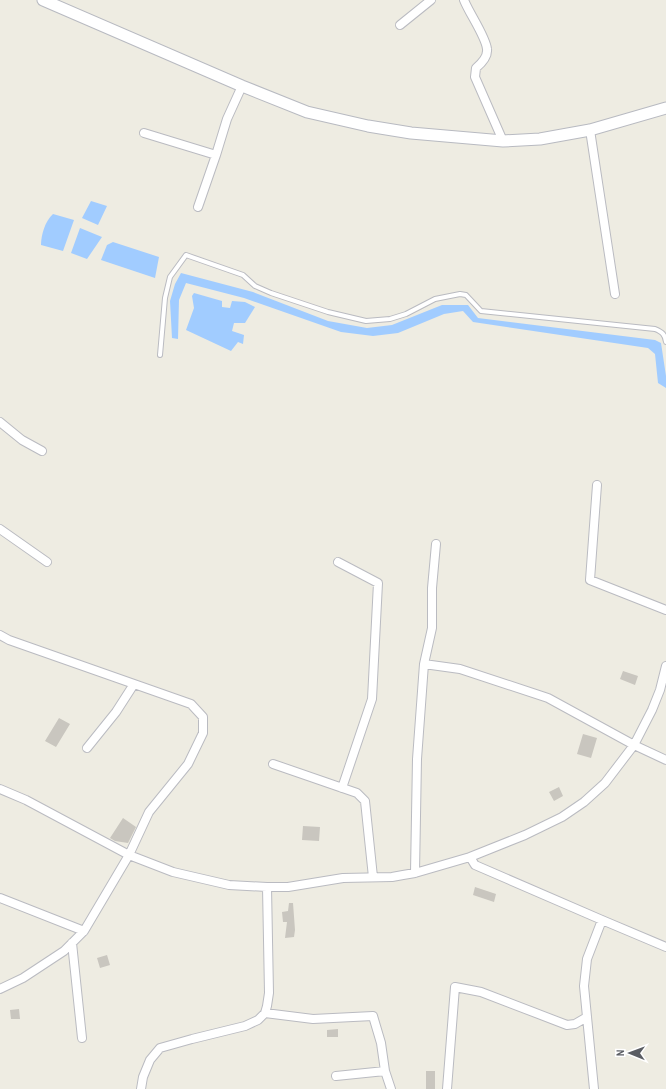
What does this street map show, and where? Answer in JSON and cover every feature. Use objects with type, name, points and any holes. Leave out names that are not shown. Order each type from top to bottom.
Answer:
[{"type":"main road","points":[[43,0],[242,86],[307,112],[338,120],[411,133],[503,141],[540,139],[590,130],[666,108]]},
{"type":"street","points":[[400,25],[431,0]]},
{"type":"street","points":[[464,0],[484,40],[487,50],[486,57],[476,68],[475,77],[503,141]]},
{"type":"street","points":[[198,207],[227,119],[242,86]]},
{"type":"street","points":[[590,130],[615,294]]},
{"type":"street","points":[[144,133],[202,152],[216,155]]},
{"type":"street","points":[[0,422],[22,440],[42,451]]},
{"type":"street","points":[[597,485],[590,580],[666,610]]},
{"type":"street","points":[[0,529],[47,562]]},
{"type":"street","points":[[416,873],[417,759],[424,664],[432,628],[432,588],[436,544]]},
{"type":"street","points":[[338,562],[378,583],[372,699],[342,788]]},
{"type":"street","points":[[0,635],[191,704],[203,717],[203,733],[188,764],[149,812],[129,855],[84,932],[64,951],[23,978],[0,989]]},
{"type":"street","points":[[424,664],[460,669],[548,698],[634,745],[666,760]]},
{"type":"street","points":[[0,789],[32,803],[129,855],[173,872],[229,885],[288,887],[344,878],[392,877],[416,873],[470,857],[525,835],[562,817],[584,802],[605,783],[634,745],[652,710],[660,690],[666,666]]},
{"type":"street","points":[[87,748],[116,712],[134,684]]},
{"type":"street","points":[[273,764],[357,793],[365,801],[373,877]]},
{"type":"street","points":[[470,857],[475,865],[666,947]]},
{"type":"street","points":[[141,1089],[143,1077],[150,1060],[160,1048],[246,1026],[258,1020],[265,1013],[269,993],[267,887]]},
{"type":"street","points":[[0,898],[84,932]]},
{"type":"street","points":[[594,1089],[584,986],[587,959],[602,920]]},
{"type":"street","points":[[72,944],[82,1038]]},
{"type":"street","points":[[447,1089],[455,987],[481,992],[567,1025],[575,1024],[587,1017]]},
{"type":"street","points":[[265,1013],[313,1019],[373,1016],[381,1043],[384,1071],[391,1089]]},
{"type":"street","points":[[336,1076],[384,1071]]},
{"type":"lane","points":[[160,355],[165,298],[170,277],[186,255],[243,276],[255,286],[271,294],[328,312],[366,321],[390,319],[406,314],[435,298],[460,294],[466,295],[481,311],[654,329],[662,331],[666,342]]},
{"type":"water","points":[[91,201],[107,206],[98,225],[82,218]]},
{"type":"water","points":[[53,214],[74,220],[63,251],[41,245],[44,228]]},
{"type":"water","points":[[80,228],[102,237],[87,259],[71,253]]},
{"type":"water","points":[[113,242],[159,257],[155,278],[101,260],[107,245]]},
{"type":"water","points":[[181,273],[253,292],[328,321],[367,328],[392,325],[442,305],[468,305],[478,318],[655,340],[661,343],[666,376],[666,388],[658,383],[655,354],[648,348],[473,322],[463,311],[444,314],[398,333],[373,336],[341,332],[244,298],[186,283],[179,300],[178,339],[172,338],[170,301],[175,284]]},
{"type":"water","points":[[194,293],[222,301],[222,307],[230,308],[232,301],[245,302],[255,307],[245,323],[234,323],[232,331],[244,335],[243,344],[238,342],[231,351],[186,330],[194,308],[192,296]]},
{"type":"building","points":[[623,671],[638,676],[635,685],[620,679]]},
{"type":"building","points":[[59,718],[70,724],[56,747],[45,741]]},
{"type":"building","points":[[583,734],[597,738],[591,758],[577,754]]},
{"type":"building","points":[[559,787],[563,796],[554,801],[549,792]]},
{"type":"building","points":[[123,818],[136,827],[128,843],[115,841],[110,838]]},
{"type":"building","points":[[303,826],[320,827],[319,841],[302,840]]},
{"type":"building","points":[[475,887],[496,894],[494,902],[473,895]]},
{"type":"building","points":[[289,903],[293,903],[295,930],[294,937],[285,938],[287,922],[283,922],[282,912],[288,911]]},
{"type":"building","points":[[107,955],[110,965],[100,968],[97,958]]},
{"type":"building","points":[[19,1009],[20,1019],[11,1019],[10,1010]]},
{"type":"building","points":[[338,1029],[338,1037],[327,1037],[327,1030]]},
{"type":"building","points":[[426,1071],[435,1071],[435,1089],[426,1089]]}]
